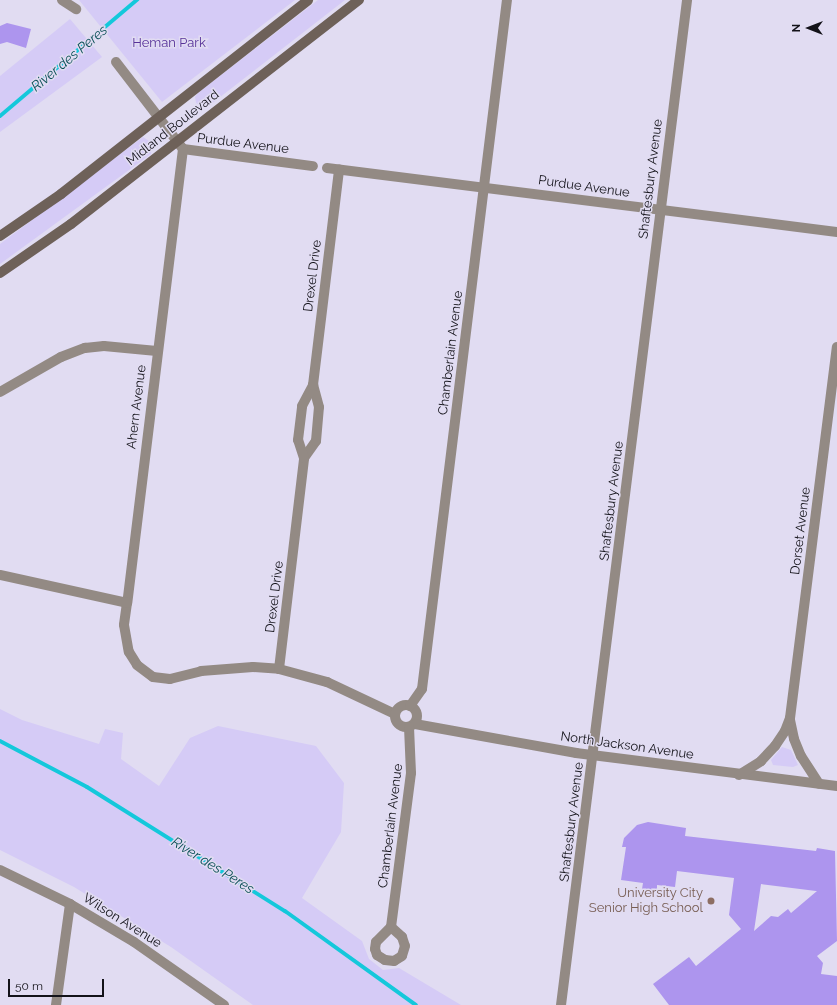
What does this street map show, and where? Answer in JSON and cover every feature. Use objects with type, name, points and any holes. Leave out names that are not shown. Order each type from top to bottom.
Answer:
[{"type":"main road","name":"Midland Boulevard","points":[[0,236],[61,194],[308,0]]},
{"type":"main road","name":"Midland Boulevard","points":[[0,273],[180,146],[359,0]]},
{"type":"street","points":[[62,0],[76,9]]},
{"type":"street","name":"Chamberlain Avenue","points":[[410,706],[422,689],[507,0]]},
{"type":"street","name":"Shaftesbury Avenue","points":[[561,1005],[687,0]]},
{"type":"street","points":[[116,62],[180,146]]},
{"type":"street","name":"Purdue Avenue","points":[[180,146],[314,166]]},
{"type":"street","name":"Ahern Avenue","points":[[180,146],[127,602],[125,638],[129,652],[137,665],[146,673],[161,679],[222,669],[279,669]]},
{"type":"street","name":"Purdue Avenue","points":[[327,168],[837,232]]},
{"type":"street","name":"Drexel Drive","points":[[279,669],[304,458],[298,440],[302,406],[313,385],[339,170]]},
{"type":"street","points":[[0,392],[61,357],[85,348],[104,346],[157,351]]},
{"type":"street","name":"Dorset Avenue","points":[[739,775],[761,761],[775,746],[785,731],[790,718],[837,347]]},
{"type":"street","name":"Drexel Drive","points":[[304,458],[316,441],[319,407],[313,385]]},
{"type":"street","points":[[0,575],[127,602]]},
{"type":"street","points":[[279,669],[327,682],[395,714],[399,725],[412,726],[417,713],[410,706],[399,708],[395,714]]},
{"type":"street","name":"Dorset Avenue","points":[[790,718],[794,739],[800,756],[819,784]]},
{"type":"street","name":"Chamberlain Avenue","points":[[391,927],[411,773],[412,726]]},
{"type":"street","name":"North Jackson Avenue","points":[[412,726],[593,756],[837,786]]},
{"type":"street","name":"Wilson Avenue","points":[[0,870],[70,904],[134,942],[224,1005]]},
{"type":"street","points":[[56,1005],[70,904]]},
{"type":"green space","name":"Heman Park","points":[[79,0],[295,0],[162,102]]},
{"type":"green space","points":[[318,0],[345,0],[206,108],[196,103],[195,97],[198,93]]},
{"type":"green space","points":[[70,19],[102,57],[0,132],[0,76]]},
{"type":"green space","points":[[143,137],[152,143],[151,154],[0,264],[0,244]]},
{"type":"green space","points":[[0,709],[22,720],[99,744],[105,729],[123,733],[121,759],[159,786],[190,738],[218,726],[316,746],[344,783],[341,832],[302,898],[362,941],[369,959],[383,970],[399,968],[461,1005],[253,1005],[171,947],[74,887],[0,850]]},
{"type":"green space","points":[[782,747],[791,750],[798,765],[793,767],[773,765],[771,760]]},
{"type":"building","points":[[7,23],[31,29],[26,48],[7,42],[0,44],[0,26]]},
{"type":"building","points":[[648,822],[686,828],[685,836],[816,851],[817,848],[835,851],[837,941],[817,956],[823,963],[821,974],[837,976],[837,1005],[669,1005],[653,984],[689,957],[696,966],[741,929],[729,915],[734,878],[677,871],[675,887],[657,885],[657,891],[642,889],[643,883],[621,880],[626,847],[622,847],[624,838],[637,825]],"holes":[[[761,884],[817,891],[791,913],[788,909],[778,917],[771,916],[754,931]]]},
{"type":"waterway","name":"River des Peres","points":[[0,116],[137,0]]},
{"type":"waterway","name":"River des Peres","points":[[0,741],[87,787],[285,911],[416,1005]]},
{"type":"place","name":"University City Senior High School","points":[[711,901]]}]
